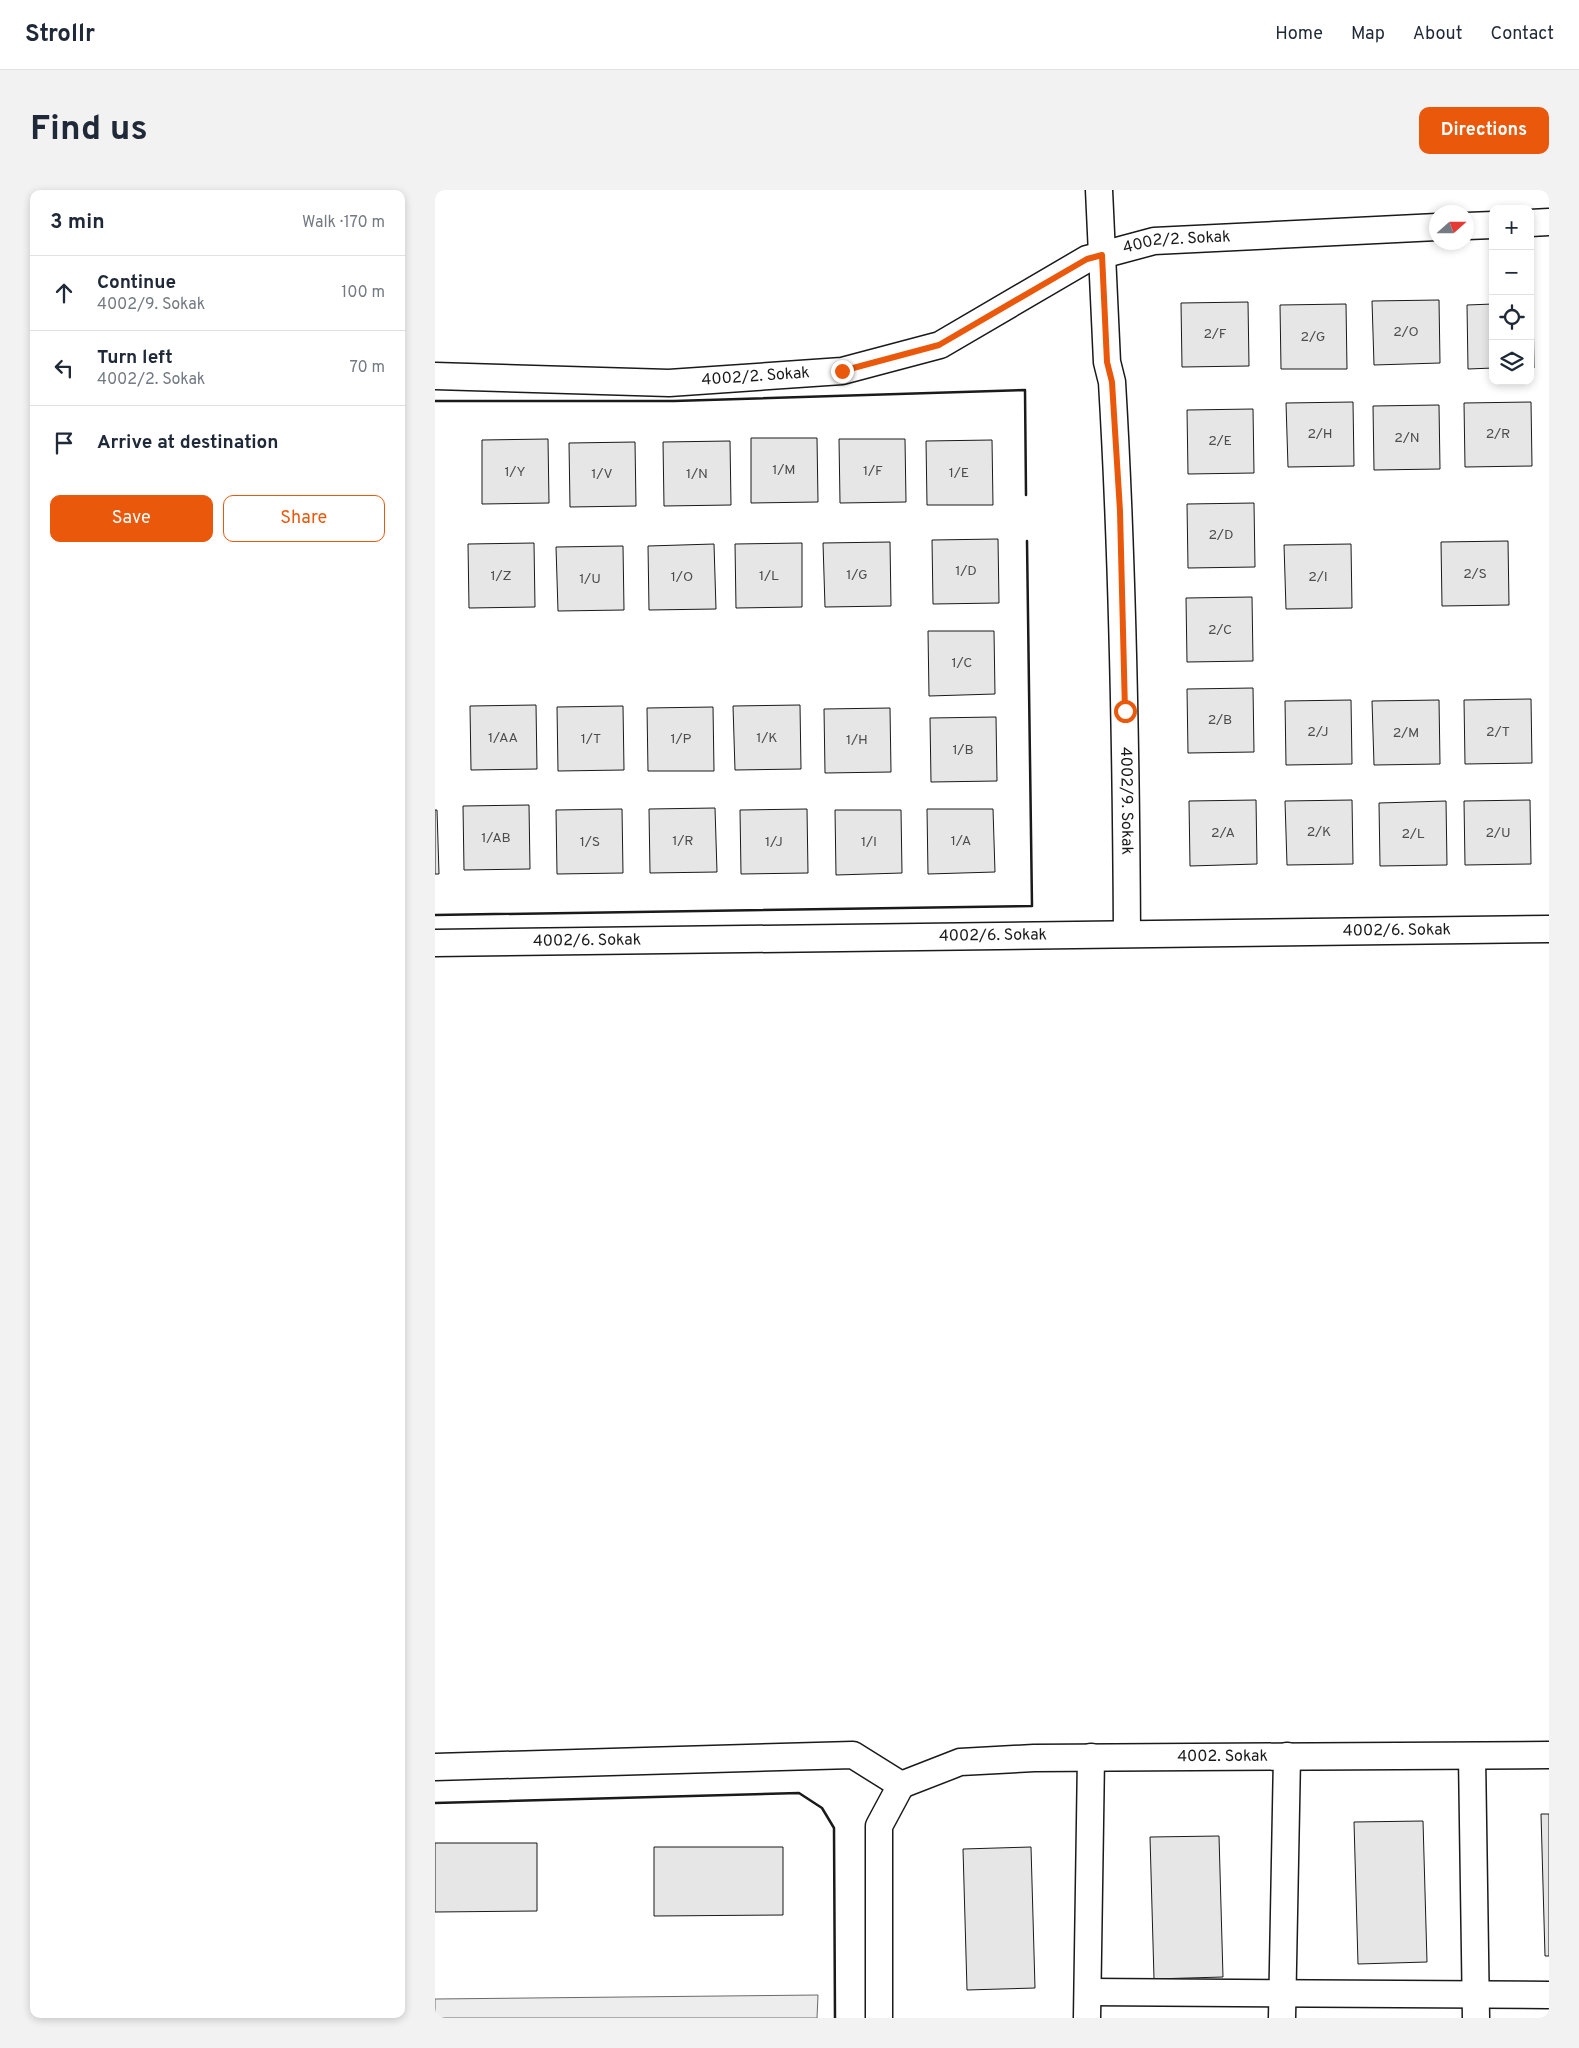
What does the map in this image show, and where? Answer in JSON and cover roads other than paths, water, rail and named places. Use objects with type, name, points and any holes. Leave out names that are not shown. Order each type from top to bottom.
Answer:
[{"type":"street","name":"4002/9. Sokak","points":[[1099,190],[1107,362],[1112,382],[1120,511],[1125,711],[1127,933]]},
{"type":"street","points":[[1534,223],[1549,222]]},
{"type":"street","points":[[1474,226],[1489,225]]},
{"type":"street","name":"4002/2. Sokak","points":[[435,376],[669,383],[842,371],[939,345],[1087,259],[1154,241],[1429,228]]},
{"type":"street","name":"4002/6. Sokak","points":[[435,943],[1549,929]]},
{"type":"street","points":[[435,1767],[853,1755],[901,1785],[879,1826],[879,2018]]},
{"type":"street","name":"4002. Sokak","points":[[901,1785],[960,1762],[1091,1758],[1549,1755]]},
{"type":"street","points":[[1282,2006],[1287,1756]]},
{"type":"street","points":[[1472,1756],[1476,2006]]},
{"type":"street","points":[[1087,2018],[1091,1758]]},
{"type":"street","points":[[1088,1992],[1282,2006],[1476,2006],[1549,1995]]}]
